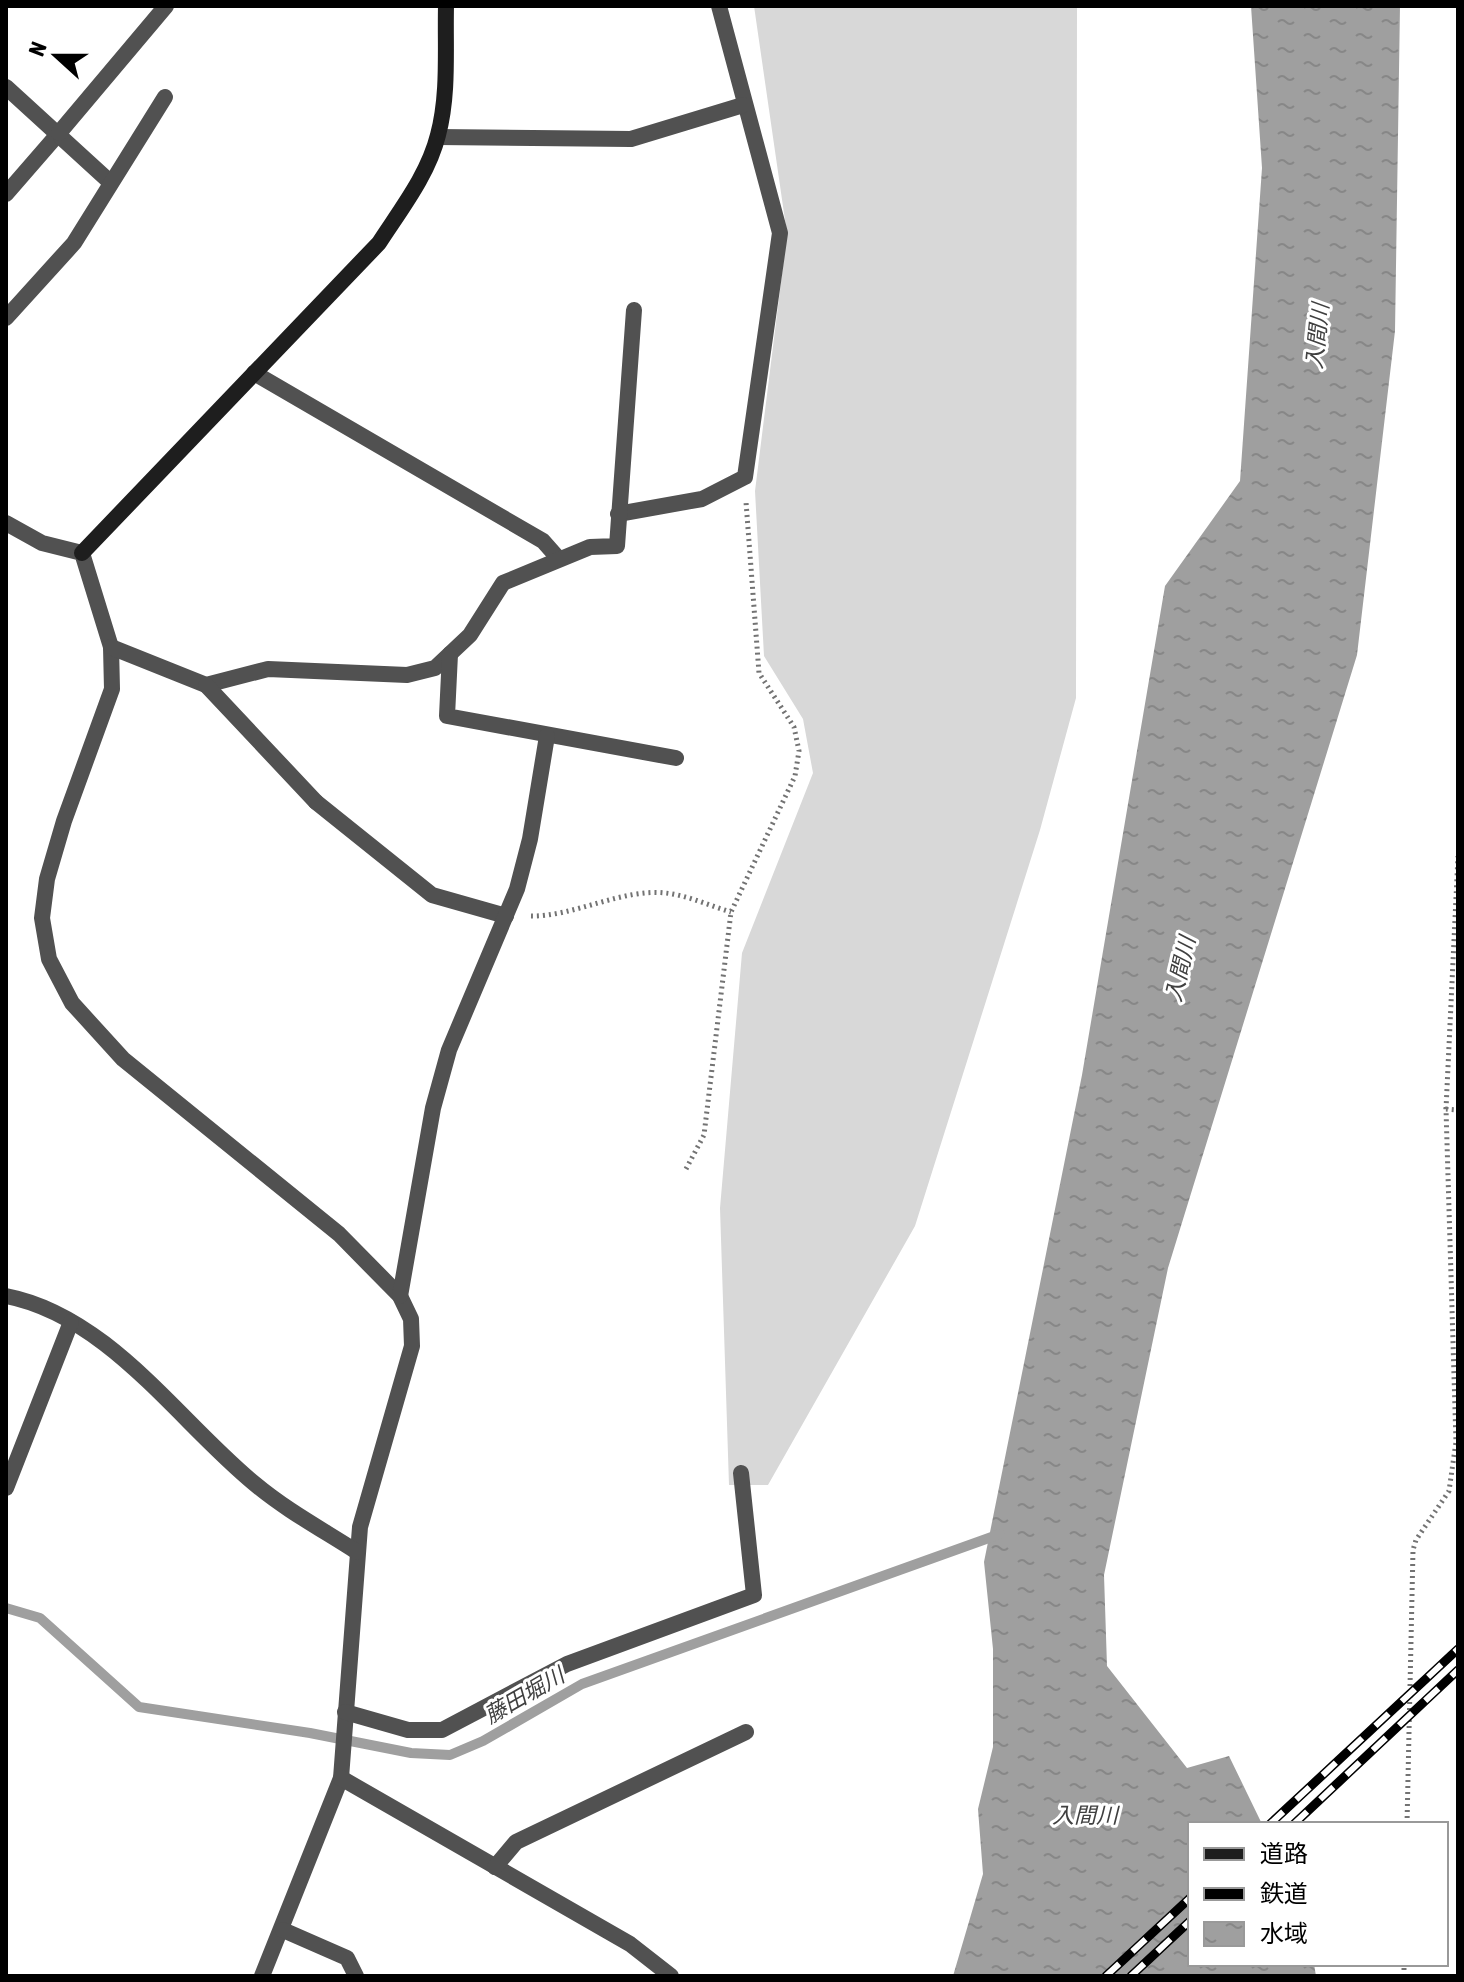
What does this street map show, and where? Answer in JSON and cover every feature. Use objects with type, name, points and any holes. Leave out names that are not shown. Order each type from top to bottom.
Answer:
[{"type":"street","points":[[6,194],[166,6]]},
{"type":"street","points":[[82,553],[379,243],[415,189],[438,137],[445,92],[446,6]]},
{"type":"street","points":[[618,514],[702,499],[745,477],[780,233],[743,105],[719,6]]},
{"type":"street","points":[[6,87],[110,182]]},
{"type":"street","points":[[6,318],[74,243],[165,97]]},
{"type":"street","points":[[438,137],[631,139],[743,105]]},
{"type":"street","points":[[206,685],[268,669],[407,675],[435,668],[470,635],[503,583],[590,547],[617,546],[634,310]]},
{"type":"street","points":[[254,373],[543,541],[558,558]]},
{"type":"street","points":[[6,523],[42,543],[82,553]]},
{"type":"street","points":[[82,553],[111,647],[112,689],[64,821],[47,879],[42,918],[49,959],[72,1003],[123,1059],[339,1234],[400,1296],[411,1319],[412,1346],[360,1527],[341,1770],[283,1930],[262,1976]]},
{"type":"street","points":[[111,647],[206,685],[316,802],[432,895],[506,916]]},
{"type":"street","points":[[450,654],[447,716],[676,758]]},
{"type":"street","points":[[400,1296],[433,1108],[445,1064],[517,889],[530,839],[547,736]]},
{"type":"street","points":[[6,1296],[71,1322],[156,1387],[255,1484],[357,1552]]},
{"type":"street","points":[[6,1488],[71,1322]]},
{"type":"street","points":[[344,1718],[408,1730],[442,1730],[567,1664],[754,1595],[741,1473]]},
{"type":"street","points":[[495,1867],[516,1842],[746,1732]]},
{"type":"street","points":[[341,1770],[495,1867],[630,1944],[671,1976]]},
{"type":"street","points":[[283,1930],[347,1958],[356,1976]]},
{"type":"path","points":[[686,1169],[704,1135],[731,912],[795,776],[799,751],[794,727],[759,673],[745,477]]},
{"type":"path","points":[[1407,1822],[1413,1550],[1416,1540],[1449,1491],[1456,1442],[1446,1109],[1458,856]]},
{"type":"path","points":[[506,916],[546,916],[596,902],[664,892],[731,912]]},
{"type":"path","points":[[1446,1109],[1458,1110]]},
{"type":"shaded area","points":[[754,6],[1077,6],[1076,698],[1040,830],[915,1226],[768,1485],[729,1485],[720,1208],[742,953],[813,773],[803,719],[764,656],[755,491],[787,234]]},
{"type":"water","name":"入間川","points":[[1251,6],[1400,6],[1395,331],[1357,655],[1168,1268],[1104,1575],[1107,1666],[1187,1768],[1229,1756],[1261,1822],[1188,1822],[1188,1966],[1314,1966],[1316,1976],[953,1976],[983,1874],[978,1809],[993,1747],[993,1649],[984,1562],[1082,1075],[1165,586],[1240,481],[1262,168]]},
{"type":"waterway","name":"藤田堀川","points":[[6,1608],[40,1618],[139,1707],[310,1733],[411,1753],[450,1755],[483,1741],[582,1684],[1000,1534]]},
{"type":"railway","points":[[1272,1822],[1458,1649]]},
{"type":"railway","points":[[1296,1822],[1458,1670]]},
{"type":"railway","points":[[1106,1976],[1188,1900]]},
{"type":"railway","points":[[1131,1976],[1188,1923]]}]
